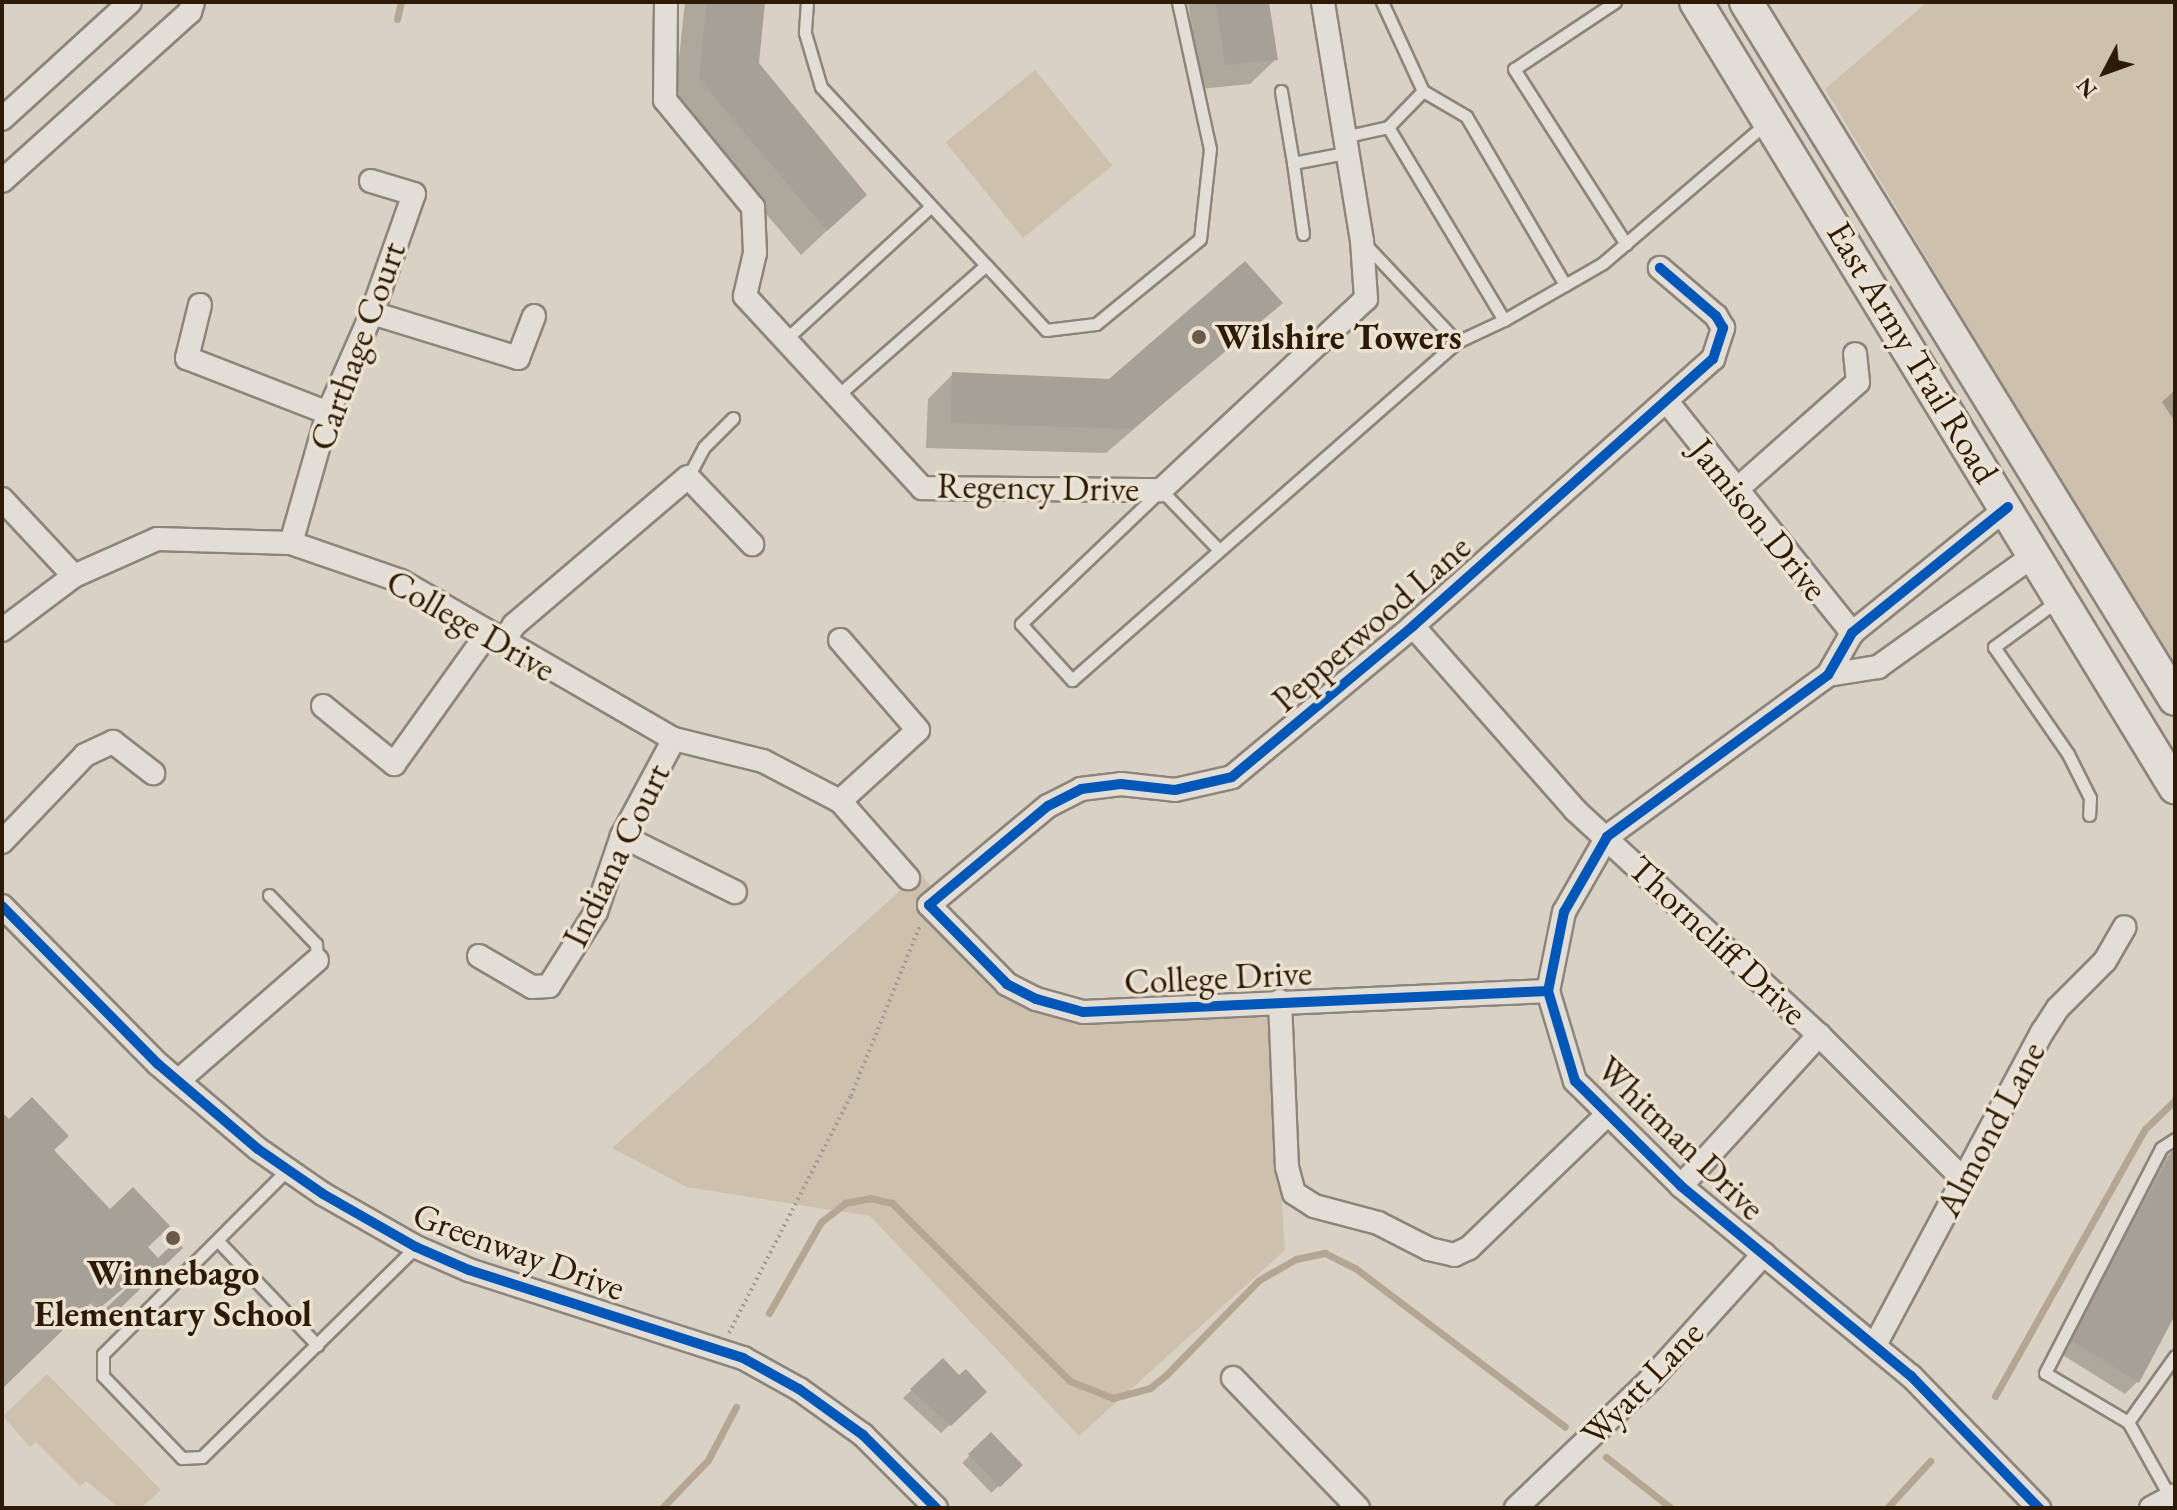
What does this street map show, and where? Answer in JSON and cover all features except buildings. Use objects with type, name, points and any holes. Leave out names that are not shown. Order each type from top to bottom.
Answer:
[{"type":"main road","name":"East Army Trail Road","points":[[1696,2],[2008,507],[2175,787]]},
{"type":"main road","name":"East Army Trail Road","points":[[1746,2],[2175,699]]},
{"type":"street","points":[[2,119],[130,2]]},
{"type":"street","points":[[2,181],[190,12],[193,2]]},
{"type":"street","name":"Regency Drive","points":[[666,2],[665,100],[753,207],[755,253],[745,296],[922,488],[1161,490],[1366,299],[1362,241],[1323,2]]},
{"type":"street","name":"Carthage Court","points":[[291,543],[328,413],[372,313],[414,194],[371,181]]},
{"type":"street","name":"Pepperwood Lane","points":[[929,905],[1048,806],[1081,789],[1121,784],[1175,790],[1232,777],[1413,626],[1668,403],[1713,359],[1723,328],[1705,305],[1660,268]]},
{"type":"street","points":[[200,305],[187,358],[328,413]]},
{"type":"street","points":[[372,313],[518,358],[534,316]]},
{"type":"street","points":[[1735,491],[1858,382],[1855,354]]},
{"type":"street","name":"Jamison Drive","points":[[1668,403],[1735,491],[1852,633]]},
{"type":"street","points":[[323,706],[394,764],[495,639],[688,477],[752,544]]},
{"type":"street","points":[[2,499],[74,576]]},
{"type":"street","name":"Whitman Drive","points":[[2008,507],[1852,633],[1828,675],[1607,837],[1564,912],[1548,991],[1575,1081],[1681,1186],[1875,1345],[1960,1421],[2039,1508]]},
{"type":"street","name":"College Drive","points":[[2,630],[74,576],[157,539],[291,543],[401,581],[495,639],[674,739],[763,761],[840,801],[908,878]]},
{"type":"street","name":"Whitman Drive","points":[[1828,675],[1878,667],[2036,554]]},
{"type":"street","name":"Thorncliff Drive","points":[[1413,626],[1575,810],[1819,1035],[1963,1179]]},
{"type":"street","points":[[840,640],[918,730],[840,801]]},
{"type":"street","name":"Indiana Court","points":[[479,956],[532,987],[549,986],[596,912],[622,836],[674,739]]},
{"type":"street","points":[[2,842],[85,755],[113,742],[153,773]]},
{"type":"street","points":[[622,836],[735,892]]},
{"type":"street","name":"College Drive","points":[[929,905],[1007,984],[1036,999],[1083,1012],[1548,991]]},
{"type":"street","name":"Greenway Drive","points":[[2,906],[178,1081],[287,1170],[416,1247],[540,1297],[720,1351],[799,1389],[834,1413],[936,1508]]},
{"type":"street","name":"Almond Lane","points":[[1875,1345],[2058,1008],[2105,961],[2125,927]]},
{"type":"street","points":[[178,1081],[317,960]]},
{"type":"street","points":[[1280,1001],[1287,1167],[1294,1193],[1314,1206],[1398,1231],[1429,1249],[1454,1255],[1469,1248],[1608,1114]]},
{"type":"street","points":[[1681,1186],[1819,1035]]},
{"type":"street","name":"Wyatt Lane","points":[[1516,1508],[1659,1371],[1764,1254]]},
{"type":"street","points":[[1233,1378],[1358,1508]]},
{"type":"lane","points":[[807,2],[805,33],[821,87],[1046,330],[1096,324],[1200,239],[1210,149],[1178,2]]},
{"type":"lane","points":[[1382,2],[1423,91],[1466,116],[1565,285]]},
{"type":"lane","points":[[1615,2],[1514,69],[1626,244]]},
{"type":"lane","points":[[1281,91],[1303,234]]},
{"type":"lane","points":[[1293,163],[1388,127],[1423,91]]},
{"type":"lane","points":[[1219,550],[1161,490],[1021,624],[1072,680],[1457,342],[1504,320],[1565,285],[1626,244],[1770,119]]},
{"type":"lane","points":[[1388,127],[1504,320]]},
{"type":"lane","points":[[785,340],[931,206]]},
{"type":"lane","points":[[1362,241],[1457,342]]},
{"type":"lane","points":[[837,396],[986,265]]},
{"type":"lane","points":[[688,477],[704,447],[733,418]]},
{"type":"lane","points":[[2062,598],[1994,647],[2068,754],[2090,798],[2089,815]]},
{"type":"lane","points":[[269,895],[316,944],[317,960]]},
{"type":"lane","points":[[2165,1500],[2128,1422],[2045,1373],[2161,1148],[2175,1139]]},
{"type":"lane","points":[[287,1170],[103,1354],[103,1376],[182,1458],[202,1457],[416,1247]]},
{"type":"lane","points":[[218,1241],[317,1345]]},
{"type":"lane","points":[[2128,1422],[2175,1348]]},
{"type":"path","points":[[720,1351],[851,1096],[929,905]]},
{"type":"shaded area","points":[[1927,2],[2175,2],[2175,671],[1825,89]]},
{"type":"shaded area","points":[[1035,70],[1112,166],[1023,238],[946,142]]},
{"type":"shaded area","points":[[920,873],[993,960],[1026,983],[1082,1007],[1268,992],[1285,1250],[1079,1436],[870,1216],[687,1187],[612,1148]]},
{"type":"shaded area","points":[[47,1374],[161,1490],[141,1508],[119,1508],[86,1481],[80,1486],[36,1442],[30,1447],[3,1416]]},
{"type":"waterway","points":[[397,19],[401,2]]},
{"type":"waterway","points":[[1995,1396],[2145,1129],[2175,1100]]},
{"type":"waterway","points":[[769,1313],[821,1222],[845,1203],[870,1198],[892,1203],[1070,1381],[1113,1398],[1150,1388],[1259,1280],[1296,1259],[1325,1253],[1355,1268],[1565,1427]]},
{"type":"waterway","points":[[662,1508],[708,1460],[736,1407]]},
{"type":"waterway","points":[[1606,1457],[1671,1508]]},
{"type":"waterway","points":[[1887,1508],[1930,1461]]},
{"type":"cycle path","points":[[1548,991],[1083,1012],[1036,999],[1007,984],[929,905],[1048,806],[1081,789],[1121,784],[1175,790],[1232,777],[1413,626],[1713,359],[1723,328],[1716,316],[1660,268]]},
{"type":"cycle path","points":[[2008,507],[1852,633],[1828,675],[1607,837],[1564,912],[1548,991],[1575,1081],[1681,1186],[1911,1376],[2039,1508]]},
{"type":"cycle path","points":[[2,906],[158,1064],[258,1149],[323,1194],[416,1247],[469,1270],[743,1358],[799,1389],[863,1435],[936,1508]]},
{"type":"place","name":"Wilshire Towers","points":[[1199,337]]},
{"type":"place","name":"Winnebago Elementary School","points":[[173,1238]]}]
